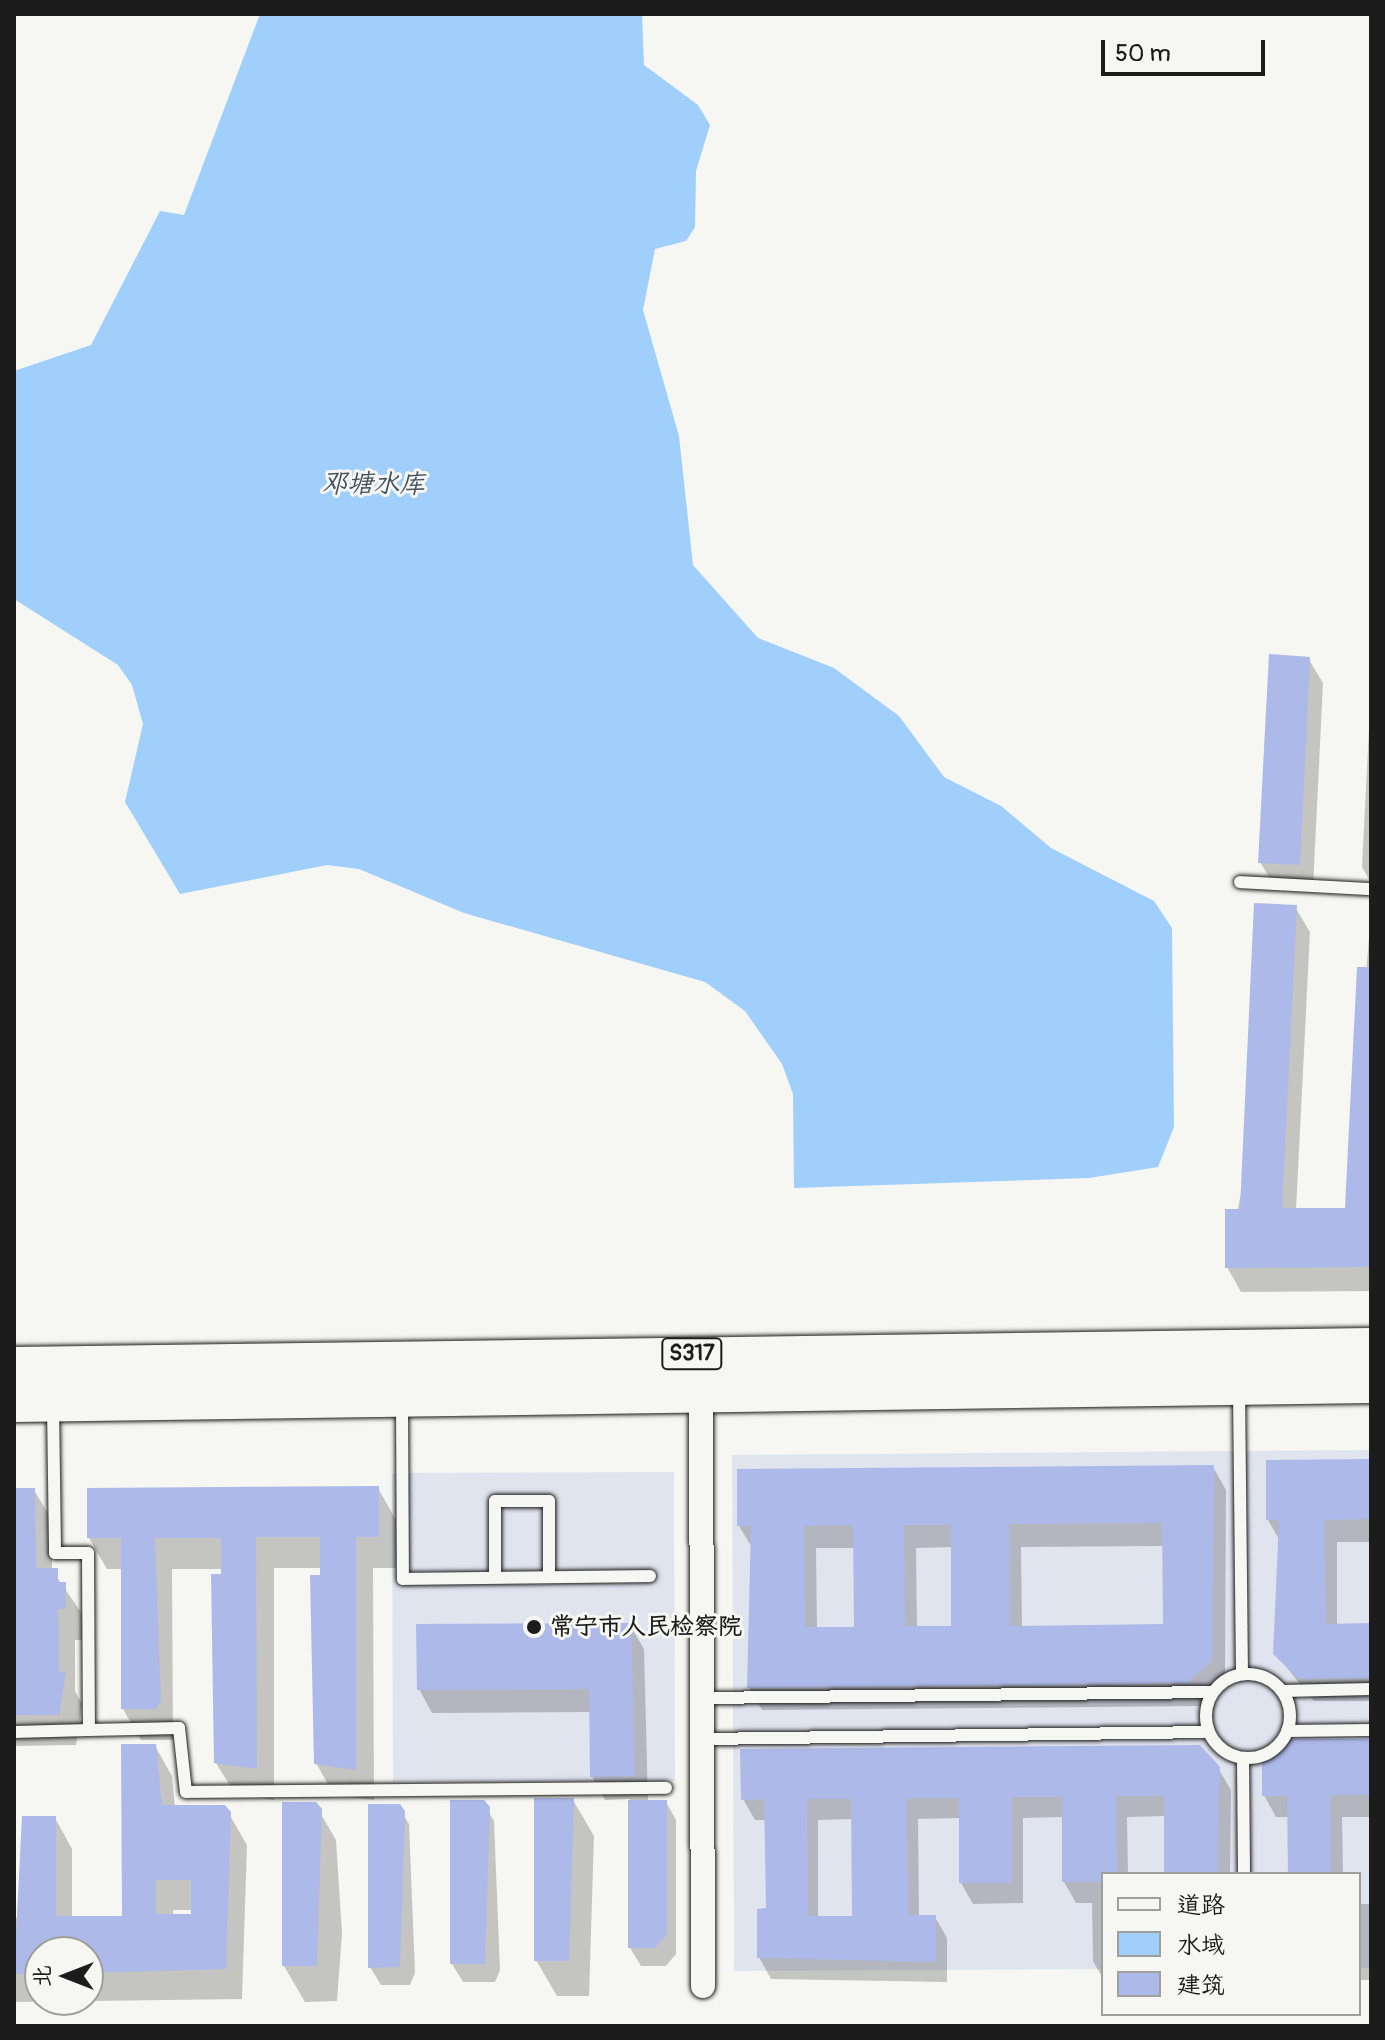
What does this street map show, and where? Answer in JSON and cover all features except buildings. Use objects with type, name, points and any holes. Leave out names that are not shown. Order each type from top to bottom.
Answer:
[{"type":"main road","name":"S317","points":[[14,1366],[1371,1347]]},
{"type":"main road","name":"S317","points":[[14,1403],[1371,1384]]},
{"type":"street","points":[[701,1391],[703,1986]]},
{"type":"lane","points":[[1240,882],[1371,889]]},
{"type":"lane","points":[[1239,1385],[1242,1674]]},
{"type":"lane","points":[[402,1396],[403,1579],[650,1576]]},
{"type":"lane","points":[[53,1402],[55,1553],[88,1553],[89,1730]]},
{"type":"lane","points":[[495,1577],[495,1501],[549,1501],[549,1577]]},
{"type":"lane","points":[[702,1698],[1213,1692],[1242,1674],[1264,1677],[1282,1691],[1371,1689]]},
{"type":"lane","points":[[1213,1692],[1209,1732],[1222,1750],[1243,1758],[1274,1749],[1287,1731],[1282,1691]]},
{"type":"lane","points":[[14,1732],[179,1728],[181,1786],[195,1796],[666,1788]]},
{"type":"lane","points":[[1287,1731],[1371,1730]]},
{"type":"lane","points":[[702,1739],[1209,1732]]},
{"type":"lane","points":[[1243,1758],[1244,1872]]},
{"type":"shaded area","points":[[1371,1450],[1371,1968],[1361,1968],[1361,1872],[1101,1872],[1101,1969],[734,1971],[732,1455]]},
{"type":"shaded area","name":"常宁市人民检察院","points":[[674,1472],[675,1781],[393,1782],[392,1473]]},
{"type":"water","name":"邓塘水库","points":[[260,14],[642,14],[644,65],[698,105],[710,125],[696,171],[695,227],[686,241],[655,249],[643,310],[679,436],[693,565],[758,638],[834,668],[899,716],[944,777],[1001,806],[1051,848],[1154,901],[1172,928],[1174,1127],[1158,1167],[1089,1178],[794,1188],[793,1094],[782,1064],[745,1011],[705,982],[464,913],[359,869],[327,865],[180,894],[125,802],[143,724],[132,685],[118,665],[14,599],[14,371],[91,345],[160,211],[184,215]]},
{"type":"place","name":"常宁市人民检察院","points":[[534,1627]]}]
